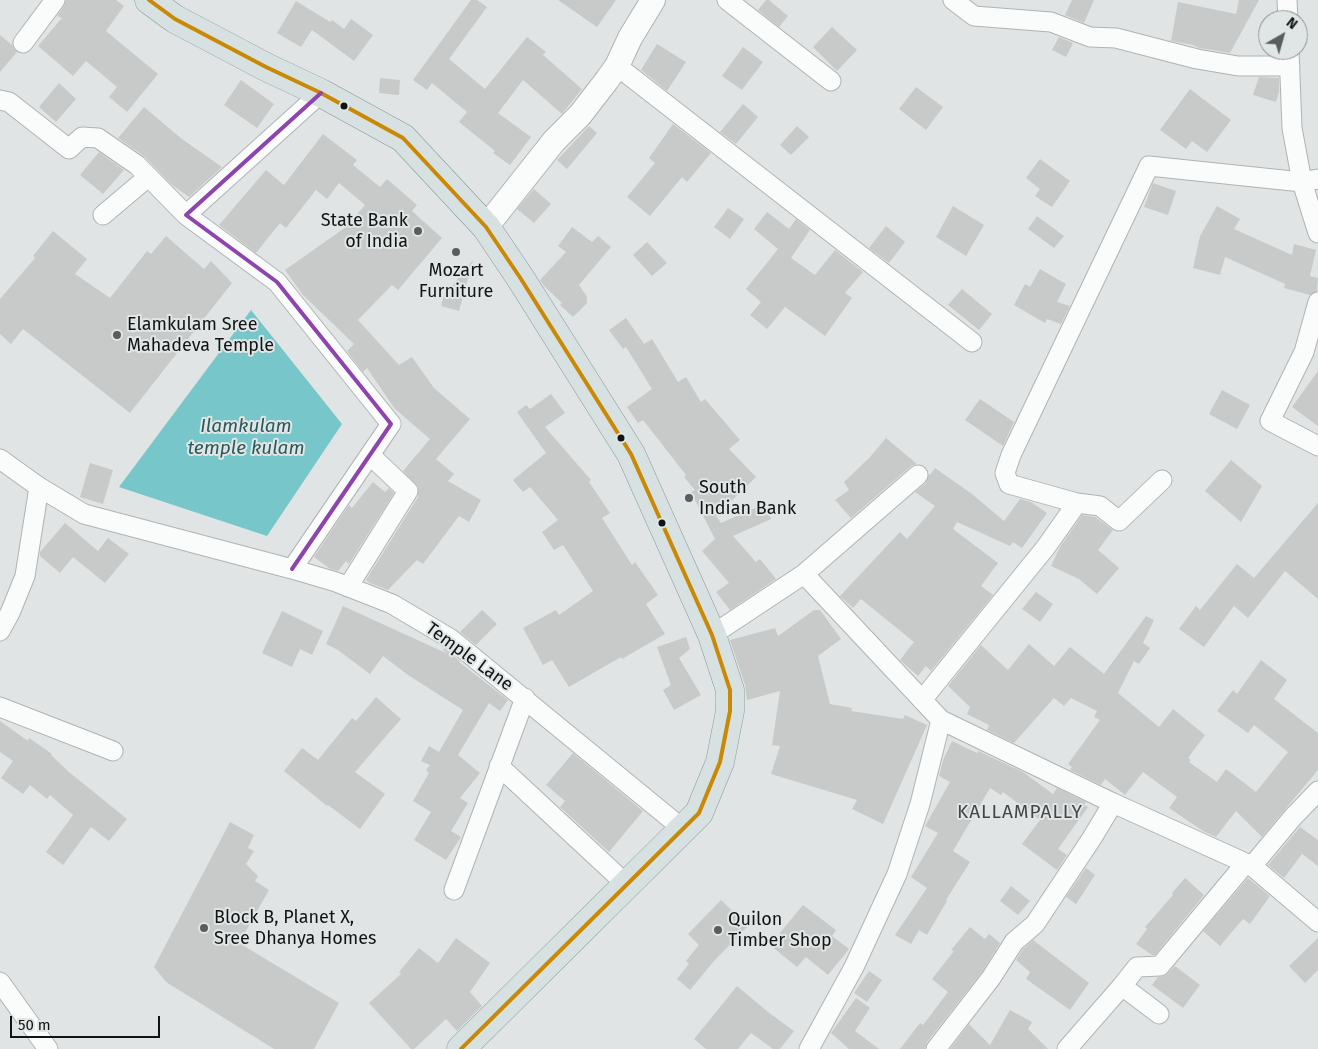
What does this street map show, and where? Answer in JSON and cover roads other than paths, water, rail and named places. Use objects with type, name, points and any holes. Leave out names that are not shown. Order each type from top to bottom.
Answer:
[{"type":"main road","points":[[149,0],[175,19],[266,67],[321,93],[403,138],[486,226],[521,278],[631,454],[712,635],[730,690],[730,711],[720,762],[699,813],[461,1049]]},
{"type":"street","points":[[23,44],[55,0]]},
{"type":"street","points":[[486,226],[554,141],[580,115],[618,66],[630,38],[653,0]]},
{"type":"street","points":[[727,0],[831,81]]},
{"type":"street","points":[[953,0],[974,16],[1051,22],[1090,37],[1116,38],[1197,60],[1238,66],[1276,60]]},
{"type":"street","points":[[1289,60],[1292,128],[1310,181],[1318,233]]},
{"type":"street","points":[[618,66],[972,342]]},
{"type":"street","points":[[186,215],[321,93]]},
{"type":"street","points":[[0,100],[9,102],[69,149],[82,137],[98,138],[137,165],[186,215],[277,282],[391,424],[292,569]]},
{"type":"street","points":[[1162,480],[1119,521],[1100,506],[1077,503],[1009,484],[1005,473],[1149,166],[1310,181]]},
{"type":"street","points":[[103,215],[148,176]]},
{"type":"street","points":[[1318,302],[1304,352],[1270,421],[1318,446]]},
{"type":"street","points":[[348,587],[408,491],[370,455]]},
{"type":"street","name":"Temple Lane","points":[[0,460],[39,487],[84,514],[292,569],[348,587],[392,604],[451,639],[683,829]]},
{"type":"street","points":[[712,635],[804,574],[918,475]]},
{"type":"street","points":[[0,631],[10,613],[25,576],[39,487]]},
{"type":"street","points":[[922,700],[1046,547],[1077,503]]},
{"type":"street","points":[[804,574],[941,720],[1248,865],[1318,922]]},
{"type":"street","points":[[454,890],[525,698]]},
{"type":"street","points":[[0,707],[113,751]]},
{"type":"street","points":[[809,1049],[854,967],[897,874],[923,795],[941,720]]},
{"type":"street","points":[[499,766],[627,885]]},
{"type":"street","points":[[1067,1049],[1122,986],[1136,967],[1160,966],[1248,865],[1318,792]]},
{"type":"street","points":[[936,1049],[991,978],[1014,942],[1035,924],[1114,803]]},
{"type":"street","points":[[0,982],[48,1049]]},
{"type":"street","points":[[1122,986],[1159,1014]]},
{"type":"water","name":"Ilamkulam temple kulam","points":[[251,310],[342,424],[267,536],[119,487]]},
{"type":"place","name":"State Bank of India","points":[[418,231]]},
{"type":"place","name":"Mozart Furniture","points":[[456,252]]},
{"type":"place","name":"Elamkulam Sree Mahadeva Temple","points":[[117,335]]},
{"type":"place","name":"South Indian Bank","points":[[689,498]]},
{"type":"place","name":"Block B, Planet X, Sree Dhanya Homes","points":[[204,928]]},
{"type":"place","name":"Quilon Timber Shop","points":[[718,930]]},
{"type":"district","name":"KALLAMPALLY","points":[[1020,813]]}]
